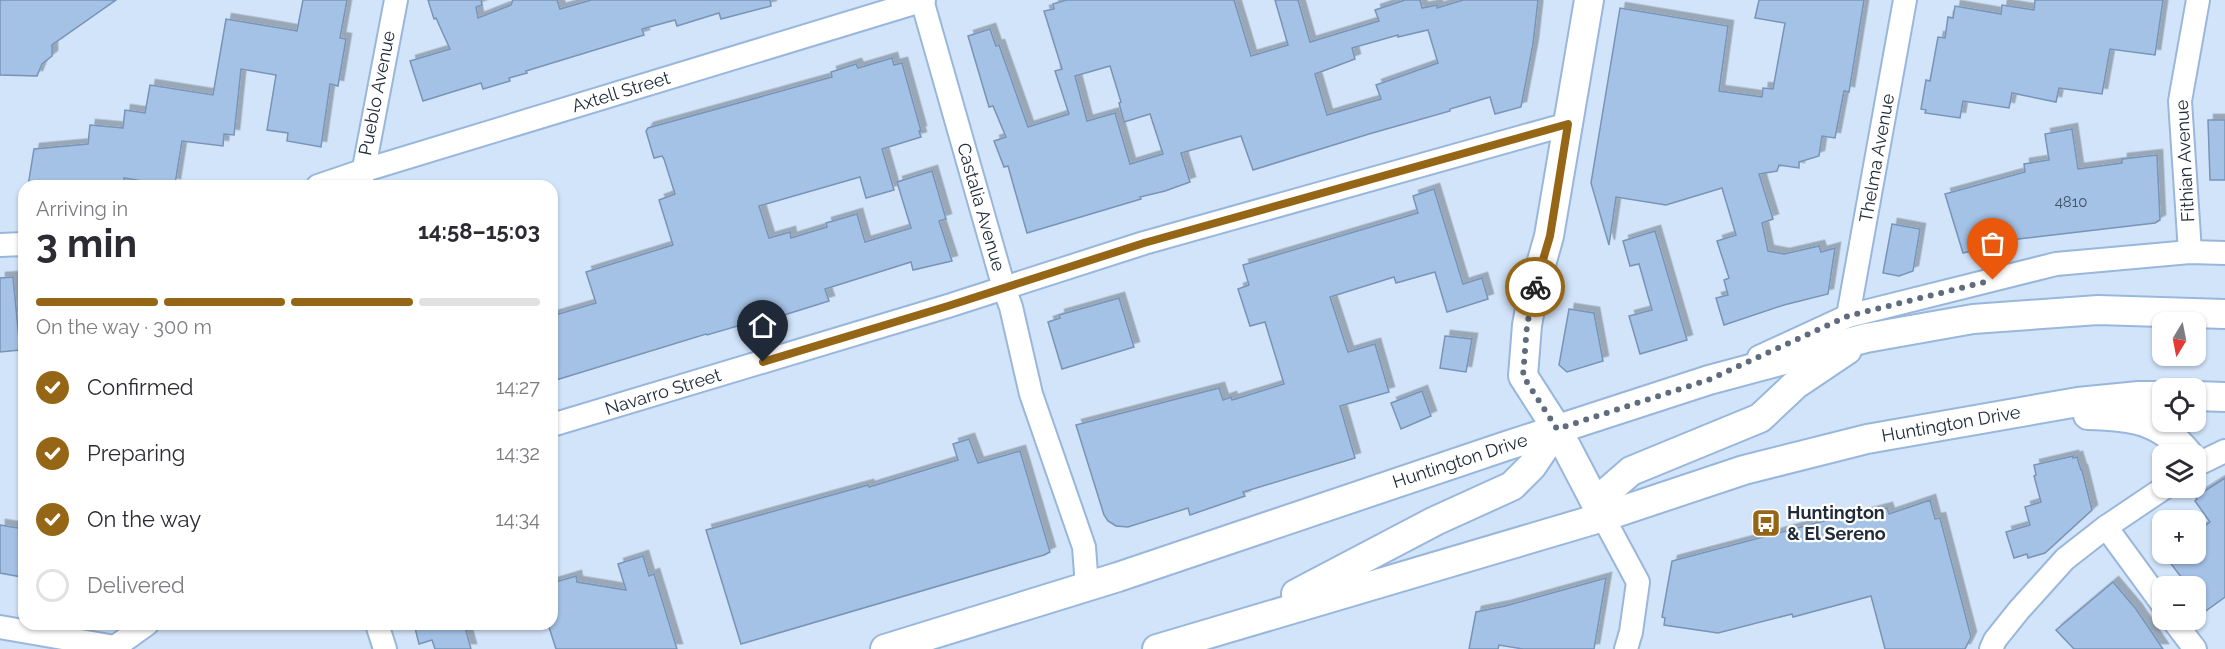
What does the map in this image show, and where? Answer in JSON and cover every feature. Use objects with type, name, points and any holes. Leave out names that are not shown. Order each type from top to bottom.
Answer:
[{"type":"main road","points":[[1589,0],[1550,236],[1533,293],[1527,325],[1523,376],[1557,429],[1603,517]]},
{"type":"main road","name":"Huntington Drive","points":[[885,649],[1118,577],[1708,380],[1866,338],[1973,319],[2097,310],[2225,314]]},
{"type":"main road","points":[[1603,517],[1608,491],[1631,471],[1760,418],[1795,385],[1866,338]]},
{"type":"main road","name":"Huntington Drive","points":[[1157,649],[1603,517],[1744,470],[1867,439],[2078,402],[2152,396]]},
{"type":"main road","points":[[2206,396],[2225,396]]},
{"type":"main road","points":[[2002,415],[2118,416],[2157,426],[2179,444]]},
{"type":"main road","points":[[1239,624],[1436,521],[1512,486],[1532,466],[1557,429]]},
{"type":"street","name":"Pueblo Avenue","points":[[361,178],[396,0]]},
{"type":"street","name":"Axtell Street","points":[[361,178],[922,0]]},
{"type":"street","name":"Castalia Avenue","points":[[922,0],[1011,307],[1031,394],[1084,547],[1087,586]]},
{"type":"street","name":"Thelma Avenue","points":[[1848,316],[1905,0]]},
{"type":"street","name":"Fithian Avenue","points":[[2190,252],[2180,101],[2198,0]]},
{"type":"street","name":"Navarro Street","points":[[558,423],[1004,288],[1144,243],[1568,124]]},
{"type":"street","points":[[0,245],[18,244]]},
{"type":"street","points":[[1708,380],[1848,316],[2056,264],[2190,252],[2225,253]]},
{"type":"street","points":[[2206,460],[2225,451]]},
{"type":"street","points":[[1991,649],[1995,640],[2019,610],[2065,559],[2106,527],[2152,496]]},
{"type":"street","points":[[1603,517],[1638,582],[1631,632],[1626,649]]},
{"type":"street","points":[[2106,527],[2152,590]]},
{"type":"street","points":[[0,627],[115,647],[139,630]]},
{"type":"street","points":[[379,630],[385,649]]},
{"type":"street","points":[[2181,630],[2195,649]]},
{"type":"building","points":[[0,0],[116,0],[52,45],[52,56],[42,64],[37,76],[0,75]]},
{"type":"building","points":[[303,0],[347,0],[340,38],[346,39],[338,86],[330,84],[321,147],[287,141],[288,133],[267,130],[276,75],[241,69],[234,135],[224,134],[223,146],[182,141],[176,180],[124,178],[124,180],[29,180],[34,149],[88,144],[90,125],[123,128],[125,110],[145,113],[150,85],[213,95],[226,19],[297,31]]},
{"type":"building","points":[[428,0],[481,0],[482,5],[476,7],[478,18],[511,5],[513,0],[557,0],[560,9],[591,0],[770,0],[771,6],[721,19],[719,13],[677,26],[675,20],[642,29],[644,35],[526,71],[527,73],[509,78],[510,81],[483,89],[481,83],[423,101],[410,61],[450,49],[436,18],[434,19]]},
{"type":"building","points":[[1066,0],[1234,0],[1251,56],[1288,45],[1275,0],[1298,0],[1310,42],[1379,21],[1375,10],[1405,0],[1420,0],[1422,8],[1437,5],[1437,8],[1463,0],[1538,0],[1533,44],[1521,107],[1495,114],[1490,97],[1253,170],[1241,136],[1181,153],[1190,182],[1027,233],[1008,166],[1004,167],[994,141],[1006,137],[993,106],[989,107],[968,36],[990,29],[996,46],[999,45],[1028,127],[1069,114],[1055,71],[1062,69],[1044,11],[1054,9],[1053,4]],"holes":[[[1428,30],[1438,63],[1376,85],[1381,99],[1327,115],[1315,74],[1355,59],[1352,48],[1398,35],[1398,37]],[[1110,66],[1121,102],[1119,103],[1124,122],[1150,114],[1163,154],[1130,164],[1115,113],[1087,121],[1075,76]]]},
{"type":"building","points":[[1759,0],[1864,0],[1849,92],[1844,91],[1835,138],[1822,136],[1819,156],[1799,162],[1799,168],[1779,165],[1777,171],[1759,174],[1773,219],[1762,223],[1768,251],[1784,254],[1819,246],[1821,252],[1835,248],[1828,294],[1784,305],[1724,325],[1716,298],[1728,295],[1724,280],[1729,278],[1717,241],[1736,235],[1722,188],[1666,205],[1616,197],[1609,245],[1591,183],[1620,8],[1728,26],[1719,91],[1762,97],[1763,88],[1773,89],[1785,23],[1755,18]]},
{"type":"building","points":[[2035,0],[2163,0],[2155,55],[2110,49],[2102,94],[2059,88],[2056,102],[2012,93],[2009,108],[1963,101],[1960,118],[1925,113],[1926,110],[1921,109],[1926,80],[1930,81],[1938,37],[1945,38],[1948,17],[1953,18],[1955,6],[2001,14],[2002,5],[2034,10]]},
{"type":"building","points":[[892,58],[894,65],[902,63],[921,137],[882,149],[894,190],[866,198],[860,177],[759,206],[769,238],[790,232],[791,238],[827,227],[826,223],[857,214],[865,242],[911,228],[897,182],[932,171],[946,219],[939,221],[952,261],[913,270],[911,262],[825,289],[829,301],[768,320],[767,318],[758,320],[706,334],[558,379],[558,314],[596,303],[586,272],[673,245],[659,200],[675,194],[664,159],[662,156],[654,158],[646,131],[648,128],[832,77],[831,72],[856,64],[858,68]]},
{"type":"building","points":[[2208,120],[2225,120],[2225,180],[2210,180]]},
{"type":"building","points":[[2072,129],[2078,169],[2122,163],[2122,159],[2157,155],[2160,220],[2155,223],[2018,239],[1963,253],[1945,194],[2025,172],[2024,164],[2049,160],[2045,134]]},
{"type":"building","points":[[1434,189],[1463,284],[1482,278],[1488,299],[1447,312],[1435,272],[1396,283],[1394,277],[1330,297],[1348,352],[1375,344],[1389,392],[1340,406],[1355,458],[1243,492],[1245,496],[1190,515],[1188,508],[1128,527],[1116,526],[1108,521],[1104,515],[1076,425],[1219,388],[1223,400],[1231,397],[1232,400],[1284,384],[1265,322],[1250,326],[1238,289],[1249,285],[1243,265],[1418,213],[1413,196]]},
{"type":"building","points":[[1892,224],[1920,229],[1913,271],[1899,276],[1883,273]]},
{"type":"building","points":[[1655,231],[1687,340],[1640,354],[1629,316],[1652,310],[1639,264],[1630,266],[1623,241]]},
{"type":"building","points":[[13,277],[18,350],[0,352],[0,278]]},
{"type":"building","points":[[1119,298],[1134,347],[1062,369],[1048,322],[1060,318],[1059,315]]},
{"type":"building","points":[[1569,309],[1594,313],[1603,361],[1567,372],[1559,365]]},
{"type":"building","points":[[1445,336],[1472,339],[1466,372],[1440,368]]},
{"type":"building","points":[[1422,391],[1431,416],[1401,429],[1391,403]]},
{"type":"building","points":[[969,439],[978,463],[1020,451],[1050,552],[741,644],[706,530],[868,485],[869,487],[958,460],[953,444]]},
{"type":"building","points":[[2073,456],[2073,458],[2077,457],[2082,470],[2092,510],[2045,553],[2028,558],[2027,554],[2014,558],[2006,532],[2030,525],[2025,507],[2041,502],[2034,476],[2036,475],[2034,465]]},
{"type":"building","points":[[2225,478],[2225,597],[2206,611],[2206,576],[2180,576],[2171,564],[2206,564],[2206,525],[2210,522],[2206,516],[2206,510],[2201,510],[2195,501],[2196,498],[2206,498],[2206,490]]},
{"type":"building","points":[[1930,500],[1935,519],[1940,518],[1971,637],[1965,649],[1885,649],[1871,596],[1793,617],[1792,614],[1718,633],[1664,625],[1665,618],[1662,617],[1672,561],[1839,517],[1840,520],[1887,508],[1889,514]]},
{"type":"building","points":[[0,525],[18,528],[18,576],[0,573]]},
{"type":"building","points":[[643,556],[649,576],[654,574],[677,649],[556,649],[550,630],[558,630],[558,581],[576,576],[577,582],[626,590],[618,564]]},
{"type":"building","points":[[1606,578],[1594,649],[1523,649],[1499,645],[1498,649],[1469,649],[1476,612]]},
{"type":"building","points":[[2113,582],[2136,609],[2163,649],[2074,649],[2056,630]]},
{"type":"building","points":[[416,630],[468,630],[466,631],[471,649],[435,649],[432,640],[419,644]]},
{"type":"way so far","points":[[1535,287],[1527,325],[1523,376],[1557,429],[1708,380],[1848,316],[1993,280]]},
{"type":"place","name":"Huntington & El Sereno","points":[[1766,523]]},
{"type":"route","points":[[763,362],[1144,243],[1568,124],[1550,236],[1535,287]]}]
